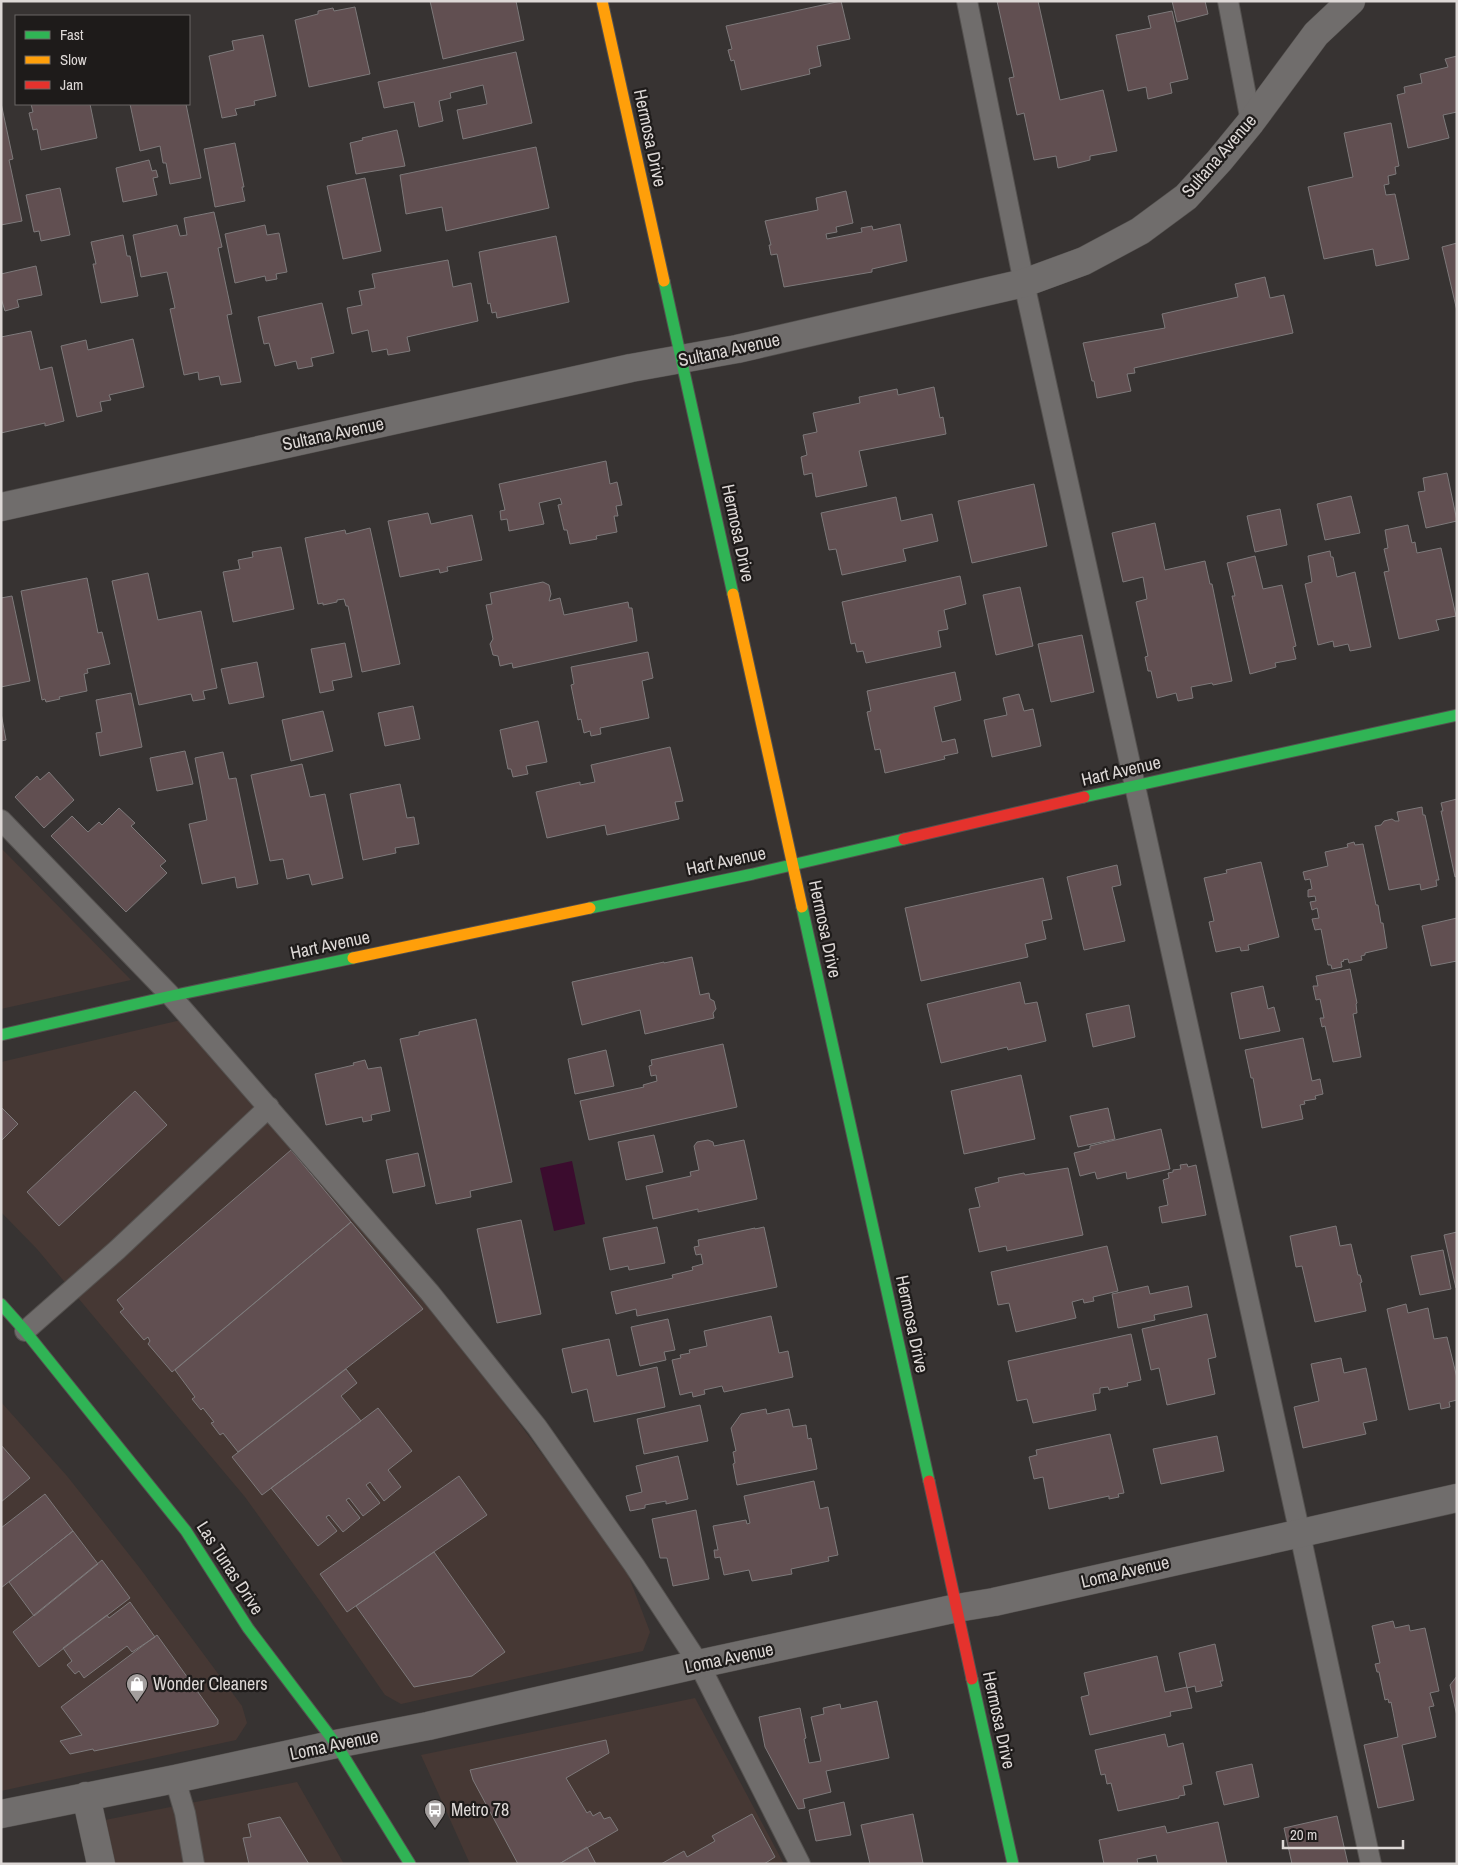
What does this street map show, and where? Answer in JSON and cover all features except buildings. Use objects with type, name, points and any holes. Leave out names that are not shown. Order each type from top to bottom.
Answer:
[{"type":"street","name":"Hermosa Drive","points":[[602,1],[1013,1864]]},
{"type":"street","name":"Sultana Avenue","points":[[1,507],[631,368],[737,350],[1024,283],[1084,261],[1140,231],[1186,197],[1220,161],[1316,34],[1351,1]]},
{"type":"street","name":"Hart Avenue","points":[[1,1035],[171,996],[793,864],[1135,785],[1457,716]]},
{"type":"street","name":"Las Tunas Drive","points":[[1,1304],[25,1331],[186,1531],[248,1628],[336,1744],[410,1864]]},
{"type":"street","name":"Loma Avenue","points":[[1,1814],[428,1726],[699,1664],[957,1608],[994,1602],[1457,1498]]},
{"type":"street","points":[[86,1796],[101,1864]]},
{"type":"lane","points":[[968,1],[1024,283],[1371,1864]]},
{"type":"lane","points":[[1228,1],[1251,122]]},
{"type":"lane","points":[[1,820],[171,996],[430,1293],[537,1427],[634,1565],[699,1664],[800,1864]]},
{"type":"lane","points":[[25,1331],[117,1250],[269,1107]]},
{"type":"lane","points":[[175,1779],[185,1813],[194,1864]]},
{"type":"shaded area","points":[[1,848],[131,980],[1,1009]]},
{"type":"shaded area","points":[[181,1020],[425,1297],[624,1564],[650,1632],[643,1651],[401,1704],[385,1695],[245,1497],[37,1249],[1,1212],[1,1062]]},
{"type":"shaded area","points":[[572,1161],[585,1224],[554,1231],[540,1168]]},
{"type":"shaded area","points":[[1,1402],[67,1476],[139,1567],[242,1706],[247,1723],[236,1740],[1,1791]]},
{"type":"shaded area","points":[[695,1698],[784,1864],[470,1864],[421,1755]]},
{"type":"shaded area","points":[[297,1782],[344,1864],[115,1864],[105,1820]]},
{"type":"traffic: fast","points":[[664,281],[733,594]]},
{"type":"traffic: fast","points":[[1084,797],[1457,715]]},
{"type":"traffic: fast","points":[[590,908],[753,874],[904,839]]},
{"type":"traffic: fast","points":[[802,907],[929,1481]]},
{"type":"traffic: fast","points":[[1,1035],[171,996],[353,958]]},
{"type":"traffic: fast","points":[[1,1304],[25,1331],[186,1531],[248,1628],[336,1744],[410,1864]]},
{"type":"traffic: fast","points":[[972,1679],[1013,1864]]},
{"type":"traffic: slow","points":[[602,1],[664,281]]},
{"type":"traffic: slow","points":[[733,594],[802,907]]},
{"type":"traffic: slow","points":[[353,958],[590,908]]},
{"type":"traffic: jam","points":[[904,839],[1084,797]]},
{"type":"traffic: jam","points":[[929,1481],[972,1679]]},
{"type":"place","name":"Wonder Cleaners","points":[[137,1703]]},
{"type":"place","name":"Metro 78","points":[[435,1829]]}]
